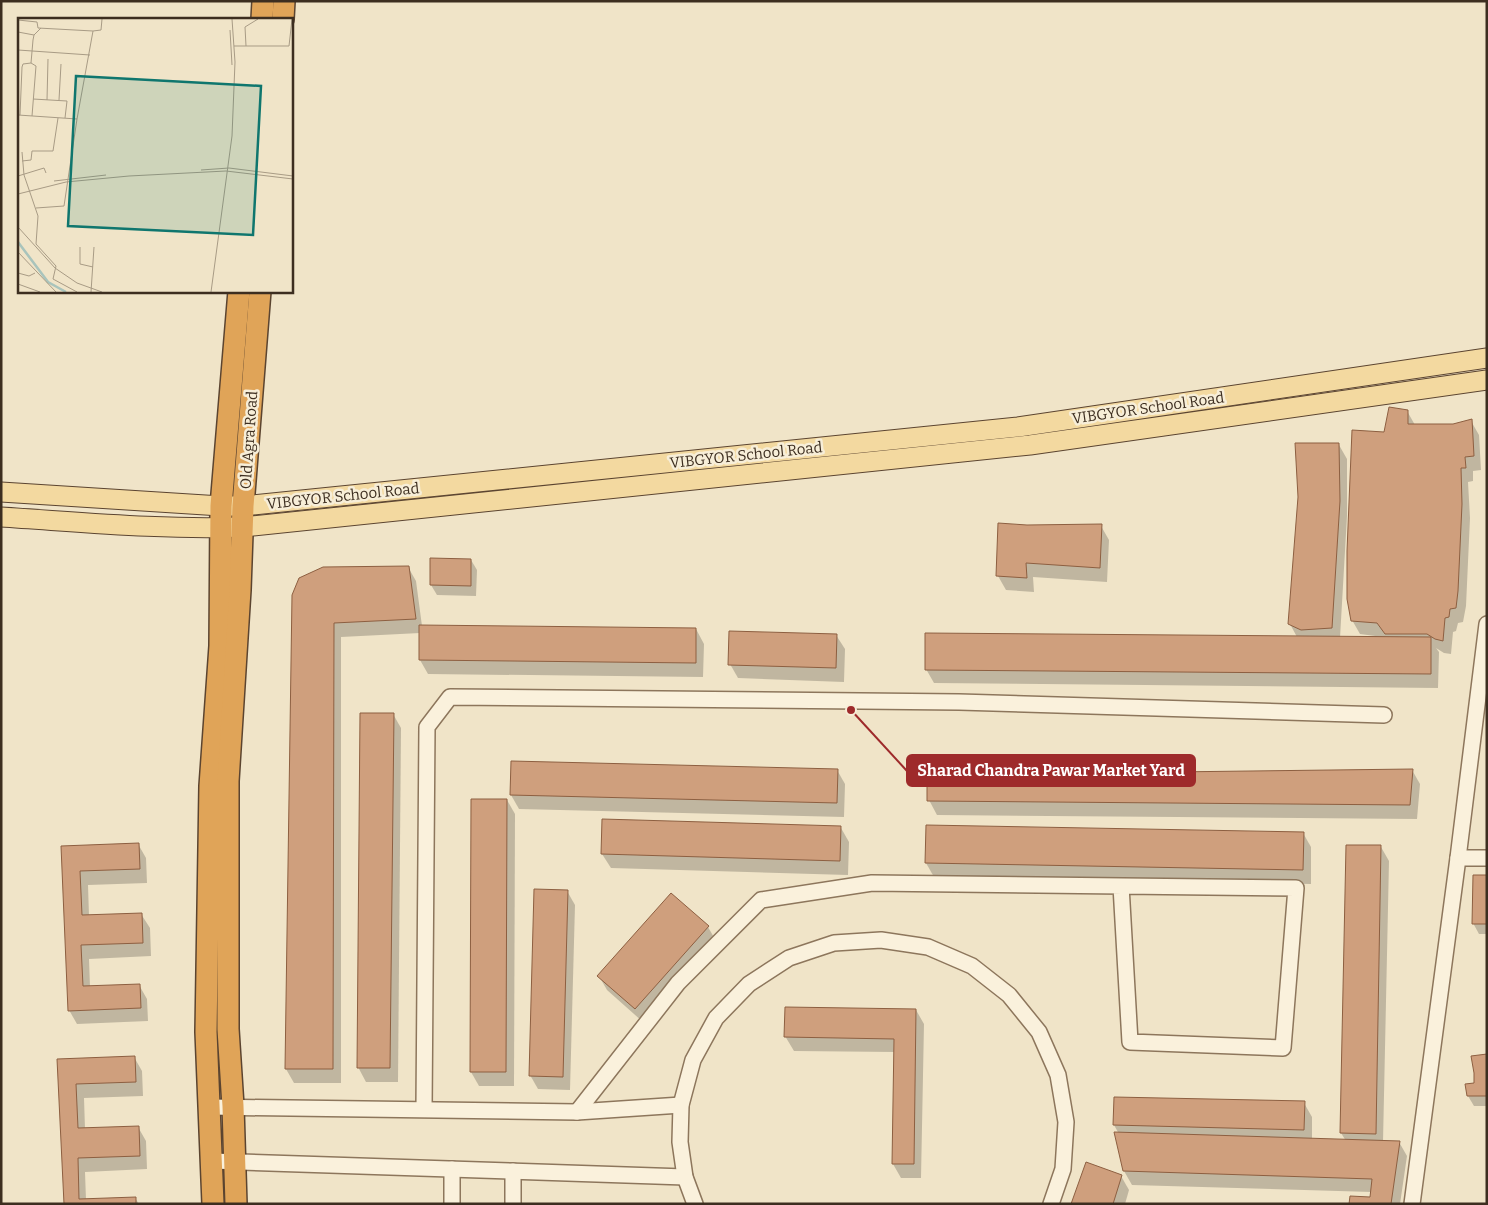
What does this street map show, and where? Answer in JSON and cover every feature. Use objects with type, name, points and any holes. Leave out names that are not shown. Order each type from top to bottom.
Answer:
[{"type":"highway","points":[[262,18],[263,1]]},
{"type":"highway","points":[[283,18],[284,1]]},
{"type":"highway","points":[[213,1204],[206,1032],[210,786],[220,646],[221,506],[239,292]]},
{"type":"highway","name":"Old Agra Road","points":[[236,1204],[228,1029],[228,781],[244,506],[260,292]]},
{"type":"main road","name":"VIBGYOR School Road","points":[[1,492],[244,506],[1018,428],[1487,358]]},
{"type":"main road","name":"VIBGYOR School Road","points":[[1,517],[99,523],[221,528],[243,527],[1030,445],[1487,380]]},
{"type":"main road","points":[[912,438],[914,458]]},
{"type":"street","points":[[1412,1204],[1487,624]]},
{"type":"street","points":[[424,1109],[427,727],[450,697],[959,702],[1384,715]]},
{"type":"street","points":[[1458,858],[1487,858]]},
{"type":"street","points":[[577,1112],[678,982],[760,900],[872,883],[1296,888],[1283,1048],[1130,1042],[1121,886]]},
{"type":"street","points":[[695,1204],[685,1177],[680,1142],[681,1106],[693,1060],[716,1018],[749,984],[789,958],[834,943],[881,940],[928,947],[972,966],[1009,995],[1038,1032],[1058,1075],[1066,1122],[1063,1169],[1051,1204]]},
{"type":"street","points":[[209,1107],[577,1112],[681,1106]]},
{"type":"street","points":[[212,1161],[685,1177]]},
{"type":"street","points":[[452,1169],[452,1204]]},
{"type":"street","points":[[513,1171],[513,1204]]},
{"type":"building","points":[[1389,407],[1408,410],[1408,424],[1453,424],[1472,419],[1474,456],[1465,457],[1466,468],[1461,468],[1462,504],[1456,608],[1450,609],[1449,617],[1445,618],[1443,641],[1427,634],[1385,634],[1377,623],[1351,621],[1347,599],[1347,551],[1352,430],[1384,432]]},
{"type":"building","points":[[1295,443],[1339,443],[1340,501],[1332,628],[1301,630],[1288,624],[1298,497]]},
{"type":"building","points":[[998,523],[1027,525],[1102,524],[1100,568],[1026,563],[1027,578],[996,576]]},
{"type":"building","points":[[430,558],[471,559],[471,586],[430,585]]},
{"type":"building","points":[[409,566],[416,619],[334,623],[333,1069],[285,1069],[292,595],[299,578],[323,567]]},
{"type":"building","points":[[419,625],[696,628],[696,663],[419,660]]},
{"type":"building","points":[[729,631],[837,634],[836,668],[728,665]]},
{"type":"building","points":[[925,633],[1431,637],[1431,674],[925,670]]},
{"type":"building","points":[[360,713],[394,713],[390,1068],[357,1068]]},
{"type":"building","points":[[511,761],[838,769],[837,803],[510,795]]},
{"type":"building","points":[[1413,769],[1410,805],[927,801],[927,775]]},
{"type":"building","points":[[471,799],[507,799],[506,1072],[470,1072]]},
{"type":"building","points":[[602,819],[841,826],[840,861],[601,854]]},
{"type":"building","points":[[926,825],[1304,832],[1303,870],[925,863]]},
{"type":"building","points":[[139,843],[140,869],[80,871],[82,915],[142,913],[143,943],[81,945],[83,986],[140,984],[141,1008],[68,1011],[61,846]]},
{"type":"building","points":[[1346,845],[1381,845],[1376,1134],[1340,1133]]},
{"type":"building","points":[[1473,875],[1487,875],[1487,924],[1472,924]]},
{"type":"building","points":[[534,889],[568,890],[563,1077],[529,1076]]},
{"type":"building","points":[[671,893],[709,926],[635,1009],[597,976]]},
{"type":"building","points":[[785,1007],[916,1009],[914,1164],[892,1164],[894,1039],[784,1037]]},
{"type":"building","points":[[1487,1054],[1487,1096],[1467,1096],[1465,1084],[1474,1083],[1471,1056]]},
{"type":"building","points":[[135,1056],[136,1082],[76,1084],[78,1128],[139,1126],[140,1156],[78,1158],[79,1199],[136,1197],[136,1204],[64,1204],[57,1059]]},
{"type":"building","points":[[1114,1097],[1305,1101],[1304,1130],[1113,1125]]},
{"type":"building","points":[[1114,1132],[1400,1141],[1391,1204],[1349,1204],[1350,1196],[1370,1197],[1372,1179],[1123,1171]]},
{"type":"building","points":[[1086,1162],[1122,1175],[1113,1204],[1071,1204]]},
{"type":"place","name":"Sharad Chandra Pawar Market Yard","points":[[851,710]]}]
